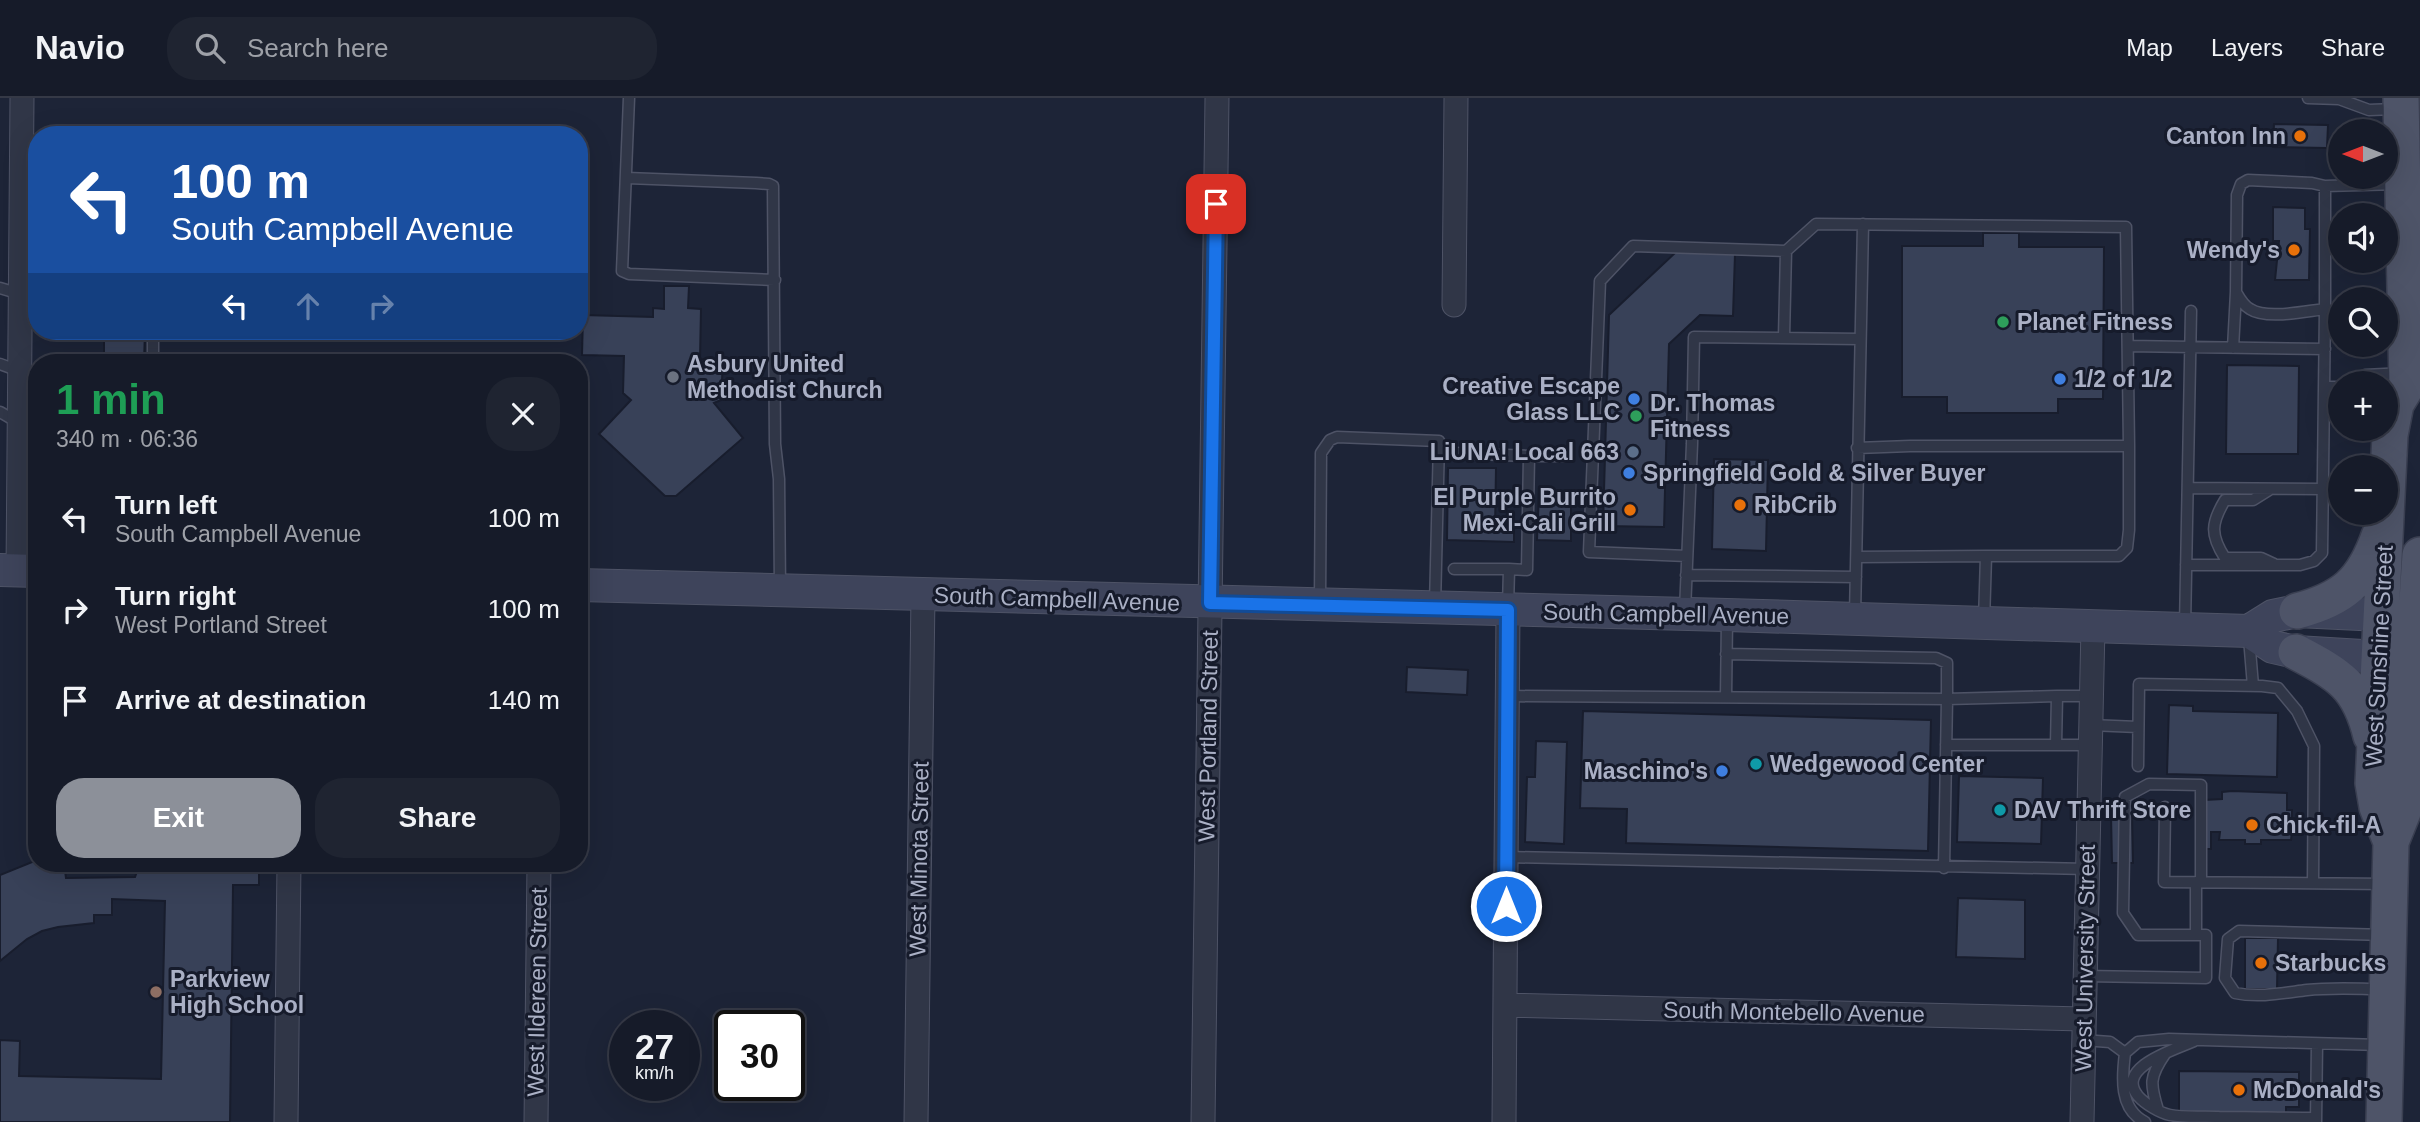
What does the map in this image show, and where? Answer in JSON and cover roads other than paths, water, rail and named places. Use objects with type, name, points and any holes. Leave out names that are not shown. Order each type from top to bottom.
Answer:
[{"type":"main road","name":"West Sunshine Street","points":[[2389,455],[2396,404],[2407,390],[2400,313],[2408,232],[2403,184],[2401,103]]},
{"type":"main road","points":[[2297,611],[2333,600],[2350,586],[2364,570],[2383,525]]},
{"type":"main road","name":"West Sunshine Street","points":[[2386,525],[2372,783],[2377,807],[2397,827]]},
{"type":"main road","name":"West Sunshine Street","points":[[2384,1122],[2389,884],[2417,657],[2420,555]]},
{"type":"main road","name":"South Campbell Avenue","points":[[588,585],[2249,631],[2273,647],[2296,652],[2417,657]]},
{"type":"main road","name":"South Campbell Avenue","points":[[2249,631],[2273,616],[2297,611],[2418,617]]},
{"type":"main road","points":[[2296,652],[2328,669],[2347,684],[2362,705],[2374,750]]},
{"type":"main road","points":[[2397,827],[2420,771]]},
{"type":"street","points":[[22,98],[28,175]]},
{"type":"street","name":"West Portland Street","points":[[1203,1122],[1217,98]]},
{"type":"street","points":[[1454,305],[1456,98]]},
{"type":"street","points":[[18,570],[10,418],[10,291],[28,193]]},
{"type":"street","name":"West Minota Street","points":[[916,1122],[923,595]]},
{"type":"street","points":[[1504,1122],[1508,610]]},
{"type":"street","name":"West University Street","points":[[2082,1122],[2093,627]]},
{"type":"street","points":[[286,1122],[289,872]]},
{"type":"street","name":"West Ildereen Street","points":[[536,1122],[539,872]]},
{"type":"street","name":"South Montebello Avenue","points":[[1506,1005],[2083,1029]]},
{"type":"lane","points":[[629,98],[622,271],[628,274],[775,280]]},
{"type":"lane","points":[[2308,98],[2339,99],[2369,110],[2401,103]]},
{"type":"lane","points":[[626,178],[773,186],[775,444],[779,479],[780,591]]},
{"type":"lane","points":[[2233,348],[2236,207],[2241,184],[2248,180],[2325,186],[2403,184]]},
{"type":"lane","points":[[2186,565],[2278,566],[2314,561],[2322,553],[2325,186]]},
{"type":"lane","points":[[1687,556],[1589,552],[1600,281],[1633,246],[1786,251],[1816,223],[2126,227],[2129,446],[2127,548],[2119,556],[1858,557]]},
{"type":"lane","points":[[1855,619],[1863,224]]},
{"type":"lane","points":[[1784,337],[1786,251]]},
{"type":"lane","points":[[2236,292],[2243,304],[2253,312],[2303,313],[2328,309]]},
{"type":"lane","points":[[2185,629],[2191,311]]},
{"type":"lane","points":[[1685,614],[1694,337],[1860,339]]},
{"type":"lane","points":[[2128,346],[2325,349]]},
{"type":"lane","points":[[1320,606],[1321,453],[1330,440],[1336,437],[1439,441],[1434,608]]},
{"type":"lane","points":[[1857,448],[2129,446]]},
{"type":"lane","points":[[1455,453],[1564,456]]},
{"type":"lane","points":[[1454,569],[1527,570],[1529,456]]},
{"type":"lane","points":[[2188,488],[2323,489]]},
{"type":"lane","points":[[2269,490],[2253,500],[2225,500],[2215,517],[2214,542],[2225,558],[2261,558],[2278,566]]},
{"type":"lane","points":[[1984,623],[1986,556]]},
{"type":"lane","points":[[1508,610],[1509,569]]},
{"type":"lane","points":[[1686,575],[1856,577]]},
{"type":"lane","points":[[1726,697],[1727,615]]},
{"type":"lane","points":[[2249,631],[2253,686]]},
{"type":"lane","points":[[1726,654],[1936,658],[1947,663],[1944,868]]},
{"type":"lane","points":[[2138,766],[2139,684],[2278,688],[2297,711],[2314,746],[2314,883]]},
{"type":"lane","points":[[1507,696],[1947,699],[2091,696]]},
{"type":"lane","points":[[2056,745],[2057,696]]},
{"type":"lane","points":[[1946,745],[2056,745],[2090,735],[2138,727]]},
{"type":"lane","points":[[2084,976],[2206,978],[2206,935],[2138,935],[2123,913],[2125,797],[2149,783],[2201,785],[2196,934]]},
{"type":"lane","points":[[2165,807],[2164,882],[2389,884]]},
{"type":"lane","points":[[1507,857],[2087,869]]},
{"type":"lane","points":[[2387,989],[2307,990],[2280,995],[2245,995],[2235,993],[2228,985],[2225,978],[2225,961],[2228,939],[2239,931],[2388,935]]},
{"type":"lane","points":[[2206,960],[2225,961]]},
{"type":"lane","points":[[2083,1029],[2110,1042],[2125,1053]]},
{"type":"lane","points":[[2146,1122],[2139,1119],[2128,1104],[2122,1088],[2125,1053],[2138,1042],[2169,1039],[2386,1045]]},
{"type":"lane","points":[[2196,1040],[2143,1064],[2135,1075],[2136,1094],[2158,1110],[2181,1116],[2316,1120],[2317,1044]]},
{"type":"lane","points":[[2158,1110],[2151,1084],[2165,1054]]},
{"type":"place","name":"Canton Inn","points":[[2300,136]]},
{"type":"place","name":"Wendy's","points":[[2294,250]]},
{"type":"place","name":"Planet Fitness","points":[[2003,322]]},
{"type":"place","name":"Asbury United Methodist Church","points":[[673,377]]},
{"type":"place","name":"1/2 of 1/2","points":[[2060,379]]},
{"type":"place","name":"Creative Escape Glass LLC","points":[[1634,399]]},
{"type":"place","name":"Dr. Thomas Fitness","points":[[1636,416]]},
{"type":"place","name":"LiUNA! Local 663","points":[[1633,452]]},
{"type":"place","name":"Springfield Gold & Silver Buyer","points":[[1629,473]]},
{"type":"place","name":"RibCrib","points":[[1740,505]]},
{"type":"place","name":"El Purple Burrito Mexi-Cali Grill","points":[[1630,510]]},
{"type":"place","name":"Wedgewood Center","points":[[1756,764]]},
{"type":"place","name":"Maschino's","points":[[1722,771]]},
{"type":"place","name":"DAV Thrift Store","points":[[2000,810]]},
{"type":"place","name":"Chick-fil-A","points":[[2252,825]]},
{"type":"place","name":"Starbucks","points":[[2261,963]]},
{"type":"place","name":"Parkview High School","points":[[156,992]]},
{"type":"place","name":"McDonald's","points":[[2239,1090]]}]
